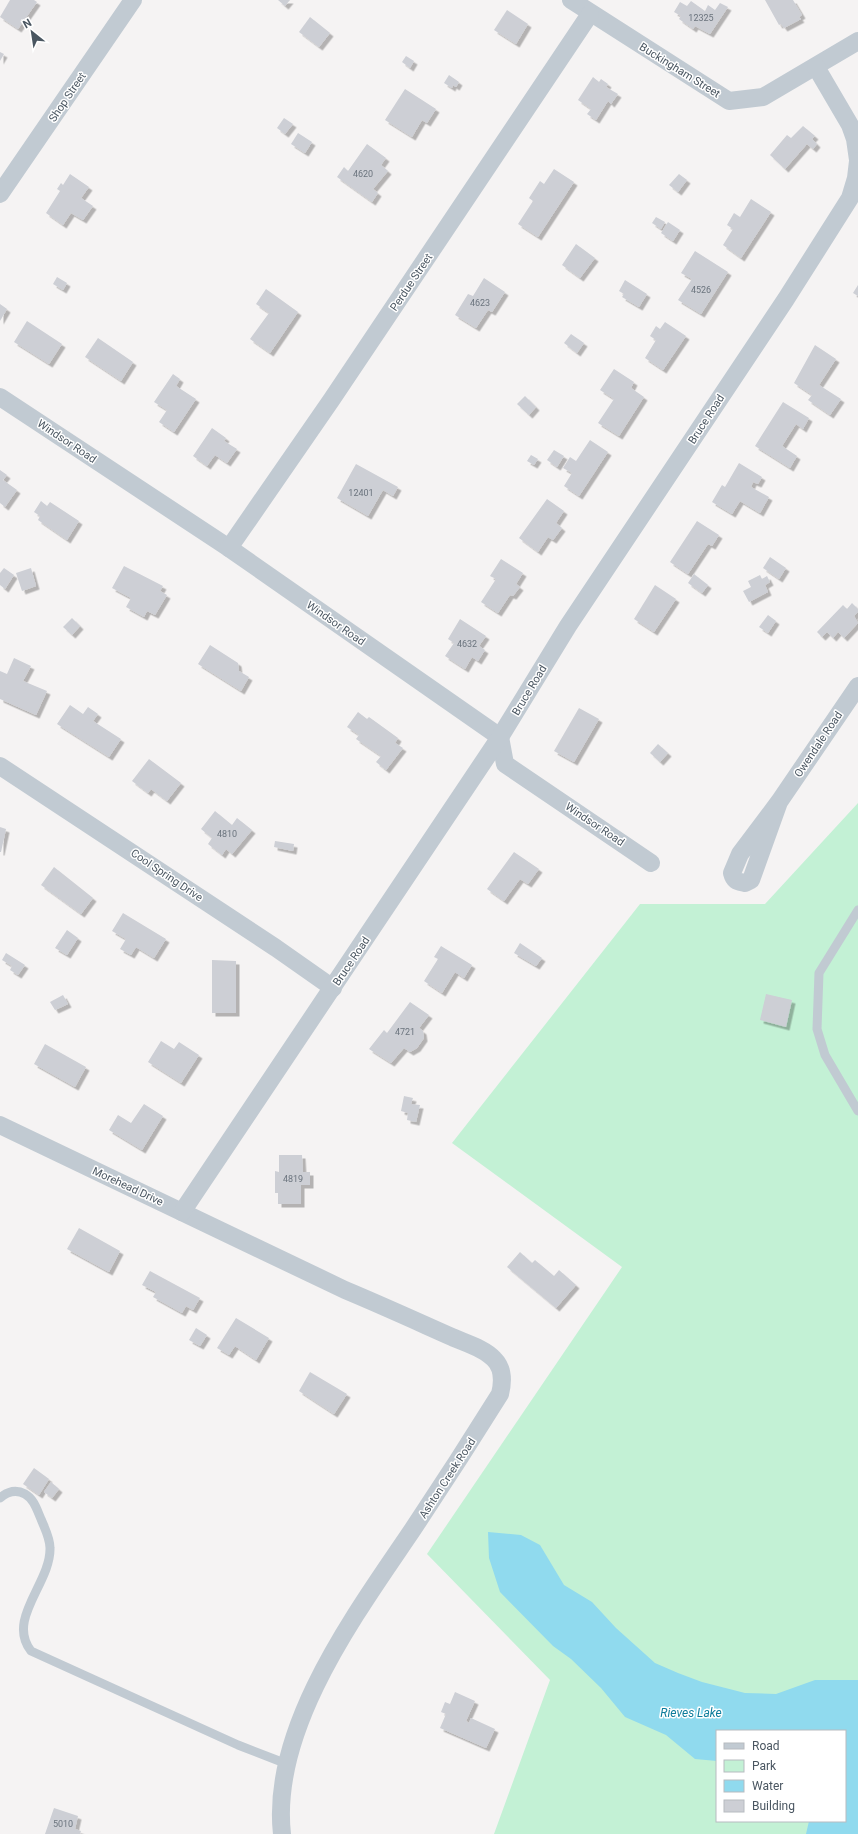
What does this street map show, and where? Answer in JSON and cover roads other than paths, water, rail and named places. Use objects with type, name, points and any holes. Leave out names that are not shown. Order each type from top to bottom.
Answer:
[{"type":"street","name":"Shop Street","points":[[0,194],[133,0]]},
{"type":"street","name":"Buckingham Street","points":[[570,0],[729,101],[763,97],[858,41]]},
{"type":"street","name":"Perdue Street","points":[[229,548],[332,399],[590,14]]},
{"type":"street","name":"Bruce Road","points":[[182,1212],[500,737],[568,626],[781,305],[850,198],[856,178],[858,160],[855,139],[850,125],[816,67]]},
{"type":"street","name":"Windsor Road","points":[[0,397],[229,548],[500,737],[505,764],[651,863]]},
{"type":"street","name":"Owendale Road","points":[[779,802],[858,686]]},
{"type":"street","name":"Cool Spring Drive","points":[[0,766],[276,948],[333,988]]},
{"type":"street","name":"Morehead Drive","points":[[0,1125],[256,1247]]},
{"type":"street","name":"Ashton Creek Road","points":[[256,1247],[345,1290],[381,1304],[489,1355],[496,1360],[502,1372],[503,1383],[500,1394],[449,1475],[354,1616],[331,1654],[312,1693],[294,1740],[287,1764],[282,1799],[282,1834]]},
{"type":"lane","points":[[858,910],[819,973],[817,1028],[825,1055],[858,1111]]},
{"type":"lane","points":[[0,1498],[6,1493],[15,1491],[22,1492],[30,1496],[48,1535],[50,1548],[49,1562],[27,1613],[22,1631],[25,1644],[31,1651],[231,1741],[287,1764]]},
{"type":"water","name":"Rieves Lake","points":[[488,1532],[521,1535],[540,1545],[564,1585],[592,1602],[616,1628],[655,1663],[702,1682],[745,1693],[776,1694],[815,1680],[858,1680],[858,1834],[806,1834],[809,1822],[846,1822],[846,1730],[716,1730],[716,1761],[695,1759],[666,1735],[625,1717],[601,1688],[571,1659],[553,1646],[500,1592],[489,1558]]}]
